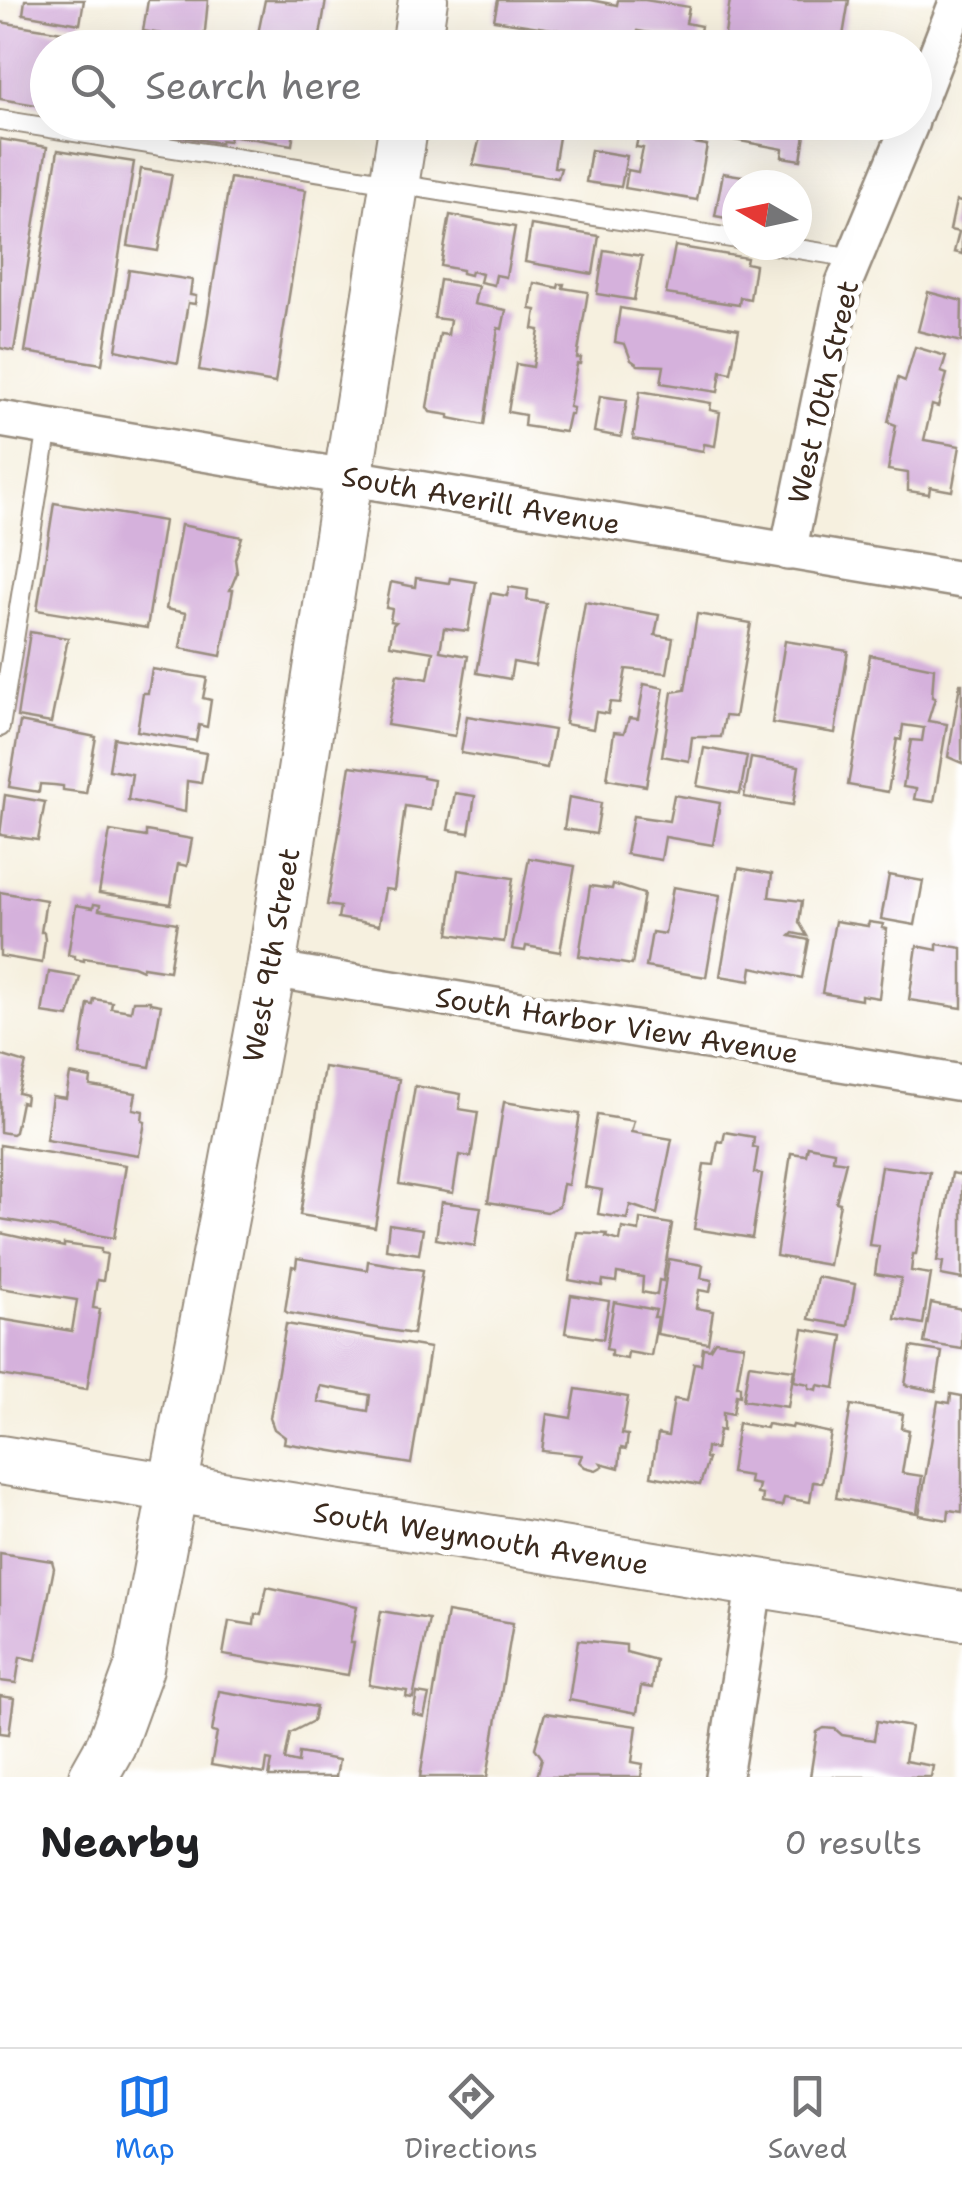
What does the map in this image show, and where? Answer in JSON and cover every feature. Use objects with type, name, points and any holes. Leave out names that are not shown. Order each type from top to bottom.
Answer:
[{"type":"main road","points":[[419,30],[423,0]]},
{"type":"main road","name":"West 9th Street","points":[[93,1777],[112,1745],[139,1668],[271,970],[401,140]]},
{"type":"main road","name":"South Weymouth Avenue","points":[[0,1460],[962,1616]]},
{"type":"street","points":[[932,67],[958,0]]},
{"type":"street","name":"West 10th Street","points":[[788,552],[844,283],[903,140]]},
{"type":"street","name":"South Averill Avenue","points":[[0,419],[962,580]]},
{"type":"street","name":"South Harbor View Avenue","points":[[271,970],[962,1083]]},
{"type":"street","points":[[724,1777],[755,1582]]},
{"type":"lane","points":[[0,120],[30,125]]},
{"type":"lane","points":[[123,140],[722,237]]},
{"type":"lane","points":[[812,251],[854,258]]},
{"type":"lane","points":[[0,728],[48,427]]},
{"type":"building","points":[[25,0],[84,0],[80,24],[23,14]]},
{"type":"building","points":[[148,0],[208,0],[205,30],[143,30]]},
{"type":"building","points":[[265,0],[326,0],[321,30],[259,30]]},
{"type":"building","points":[[498,0],[591,0],[617,5],[618,0],[645,0],[689,7],[686,23],[701,26],[700,30],[559,30],[494,20]]},
{"type":"building","points":[[730,0],[849,0],[844,30],[726,30]]},
{"type":"building","points":[[0,22],[50,30],[30,30],[30,104],[0,99]]},
{"type":"building","points":[[0,139],[47,147],[14,351],[0,348]]},
{"type":"building","points":[[261,140],[293,140],[292,145]]},
{"type":"building","points":[[479,140],[558,140],[554,167],[561,168],[558,178],[473,165]]},
{"type":"building","points":[[637,140],[691,140],[707,145],[697,200],[625,188],[628,170],[638,172],[643,148],[636,147]]},
{"type":"building","points":[[734,140],[804,140],[801,160],[782,157],[783,149]]},
{"type":"building","points":[[58,150],[134,162],[102,364],[25,352]]},
{"type":"building","points":[[591,150],[627,156],[621,187],[586,182]]},
{"type":"building","points":[[141,169],[172,174],[158,251],[128,246]]},
{"type":"building","points":[[230,178],[306,190],[275,383],[199,370]]},
{"type":"building","points":[[722,178],[722,217],[715,216]]},
{"type":"building","points":[[956,201],[962,202],[962,254],[954,252],[959,232],[950,230]]},
{"type":"building","points":[[450,215],[515,227],[506,277],[496,275],[494,285],[480,282],[482,274],[471,271],[470,275],[441,266]]},
{"type":"building","points":[[531,225],[599,236],[593,274],[525,262]]},
{"type":"building","points":[[675,246],[722,254],[722,260],[747,260],[755,265],[750,299],[740,297],[739,305],[666,294]]},
{"type":"building","points":[[604,250],[642,256],[634,300],[597,294]]},
{"type":"building","points":[[129,270],[192,280],[190,295],[196,296],[195,304],[188,303],[178,363],[116,350]]},
{"type":"building","points":[[440,280],[478,286],[474,304],[506,310],[502,329],[498,328],[484,425],[430,412],[427,407],[440,334],[448,335],[450,320],[434,318]]},
{"type":"building","points":[[534,283],[558,288],[564,284],[563,288],[588,292],[577,358],[581,358],[569,407],[573,408],[565,432],[524,426],[525,415],[508,412],[516,364],[533,367],[539,330],[533,329],[536,310],[530,309]]},
{"type":"building","points":[[928,292],[962,301],[961,342],[918,331]]},
{"type":"building","points":[[620,308],[739,329],[731,373],[721,371],[718,392],[661,383],[664,366],[638,365],[631,360],[625,344],[615,342]]},
{"type":"building","points":[[915,347],[946,356],[941,372],[947,374],[938,407],[932,405],[924,440],[960,446],[952,491],[930,487],[929,494],[908,491],[908,473],[888,470],[896,425],[888,422],[898,378],[905,381]]},
{"type":"building","points":[[640,391],[711,403],[710,410],[720,412],[715,446],[704,444],[703,451],[633,439]]},
{"type":"building","points":[[600,396],[627,400],[621,437],[594,432]]},
{"type":"building","points":[[54,503],[164,521],[147,628],[37,610]]},
{"type":"building","points":[[181,525],[242,537],[235,559],[237,573],[230,590],[221,656],[180,648],[186,613],[166,609]]},
{"type":"building","points":[[416,578],[476,582],[468,631],[444,628],[440,651],[468,656],[455,736],[387,725],[397,674],[428,679],[433,652],[390,645],[396,622],[390,621],[392,609],[386,608],[391,582],[415,587]]},
{"type":"building","points":[[509,587],[528,590],[527,600],[546,603],[535,666],[513,662],[510,679],[477,673],[491,593],[507,596]]},
{"type":"building","points":[[585,602],[659,615],[655,635],[673,638],[667,673],[626,669],[620,703],[610,702],[608,714],[596,712],[593,729],[565,724]]},
{"type":"building","points":[[697,614],[751,623],[735,717],[725,716],[721,737],[692,737],[689,761],[662,756],[672,692],[685,690]]},
{"type":"building","points":[[30,632],[68,638],[51,723],[17,717]]},
{"type":"building","points":[[785,641],[848,651],[835,733],[772,723]]},
{"type":"building","points":[[870,655],[934,668],[935,698],[928,721],[947,724],[934,802],[914,799],[916,789],[903,787],[911,740],[922,741],[924,728],[903,725],[888,792],[848,785]]},
{"type":"building","points":[[152,669],[207,678],[203,698],[211,700],[207,727],[199,725],[196,741],[137,731],[143,693],[148,693]]},
{"type":"building","points":[[644,684],[664,688],[646,786],[607,779],[614,732],[624,733],[629,718],[638,719]]},
{"type":"building","points":[[962,684],[962,763],[948,757]]},
{"type":"building","points":[[467,716],[554,730],[547,768],[461,753]]},
{"type":"building","points":[[20,722],[96,737],[86,793],[54,785],[40,784],[39,792],[9,787]]},
{"type":"building","points":[[114,738],[206,753],[201,783],[187,781],[185,812],[128,800],[132,774],[109,770]]},
{"type":"building","points":[[704,748],[747,756],[740,794],[697,786]]},
{"type":"building","points":[[751,758],[799,766],[793,805],[744,797]]},
{"type":"building","points":[[350,766],[434,780],[430,810],[405,806],[394,890],[385,889],[379,925],[338,918],[340,907],[327,905]]},
{"type":"building","points":[[455,793],[475,796],[469,833],[448,830]]},
{"type":"building","points":[[5,795],[45,802],[38,840],[0,835]]},
{"type":"building","points":[[674,795],[720,803],[713,845],[665,837],[661,860],[626,854],[633,816],[669,821]]},
{"type":"building","points":[[569,797],[601,803],[596,834],[564,829]]},
{"type":"building","points":[[110,831],[146,837],[146,831],[192,839],[187,866],[178,864],[171,904],[99,893]]},
{"type":"building","points":[[529,858],[575,866],[560,952],[526,946],[525,951],[512,949]]},
{"type":"building","points":[[739,868],[772,874],[769,897],[802,901],[799,922],[807,936],[790,936],[809,940],[802,978],[752,967],[750,981],[720,976]]},
{"type":"building","points":[[458,870],[513,878],[504,942],[449,934]]},
{"type":"building","points":[[889,875],[923,881],[915,925],[881,919]]},
{"type":"building","points":[[613,884],[644,894],[632,965],[579,956],[590,886],[612,889]]},
{"type":"building","points":[[673,887],[720,895],[706,977],[646,967],[652,932],[665,934]]},
{"type":"building","points":[[0,892],[46,900],[42,963],[0,956]]},
{"type":"building","points":[[94,904],[100,905],[99,910],[177,923],[169,971],[84,961],[68,955],[76,905],[93,908]]},
{"type":"building","points":[[835,921],[883,924],[882,928],[887,929],[879,998],[861,995],[861,1000],[822,993]]},
{"type":"building","points":[[937,944],[962,948],[962,1008],[909,1000],[917,946],[937,950]]},
{"type":"building","points":[[49,972],[80,977],[69,1017],[42,1013]]},
{"type":"building","points":[[94,999],[112,1002],[111,1008],[131,1011],[133,1001],[161,1005],[150,1067],[80,1055],[88,1004],[93,1005]]},
{"type":"building","points":[[0,1055],[26,1063],[18,1093],[26,1095],[25,1103],[21,1102],[12,1134],[0,1132]]},
{"type":"building","points":[[324,1067],[399,1079],[375,1227],[300,1215]]},
{"type":"building","points":[[70,1074],[91,1078],[90,1086],[136,1093],[133,1109],[143,1111],[145,1122],[139,1155],[46,1140],[52,1096],[66,1098]]},
{"type":"building","points":[[415,1086],[461,1094],[459,1109],[478,1112],[471,1157],[459,1155],[453,1193],[399,1184]]},
{"type":"building","points":[[504,1102],[580,1114],[568,1185],[563,1184],[559,1206],[547,1212],[488,1202]]},
{"type":"building","points":[[597,1115],[634,1121],[631,1132],[672,1139],[657,1214],[630,1205],[627,1219],[598,1214],[602,1190],[585,1187]]},
{"type":"building","points":[[725,1132],[754,1137],[753,1147],[758,1148],[754,1173],[762,1174],[752,1238],[694,1229],[704,1164],[714,1165],[718,1141],[723,1142]]},
{"type":"building","points":[[0,1145],[126,1165],[114,1238],[0,1219]]},
{"type":"building","points":[[808,1146],[834,1151],[833,1160],[846,1162],[836,1202],[840,1203],[829,1265],[776,1256],[791,1153],[806,1155]]},
{"type":"building","points":[[881,1166],[930,1172],[911,1271],[931,1274],[923,1324],[895,1319],[901,1278],[875,1274],[879,1246],[869,1245]]},
{"type":"building","points":[[952,1173],[962,1175],[962,1279],[941,1275],[943,1262],[937,1261]]},
{"type":"building","points":[[441,1202],[481,1207],[475,1246],[436,1239]]},
{"type":"building","points":[[640,1219],[672,1224],[657,1295],[642,1292],[643,1277],[617,1273],[616,1282],[603,1280],[602,1286],[569,1280],[577,1232],[607,1234],[606,1237],[620,1241],[622,1228],[639,1231]]},
{"type":"building","points":[[389,1224],[423,1229],[419,1254],[386,1249]]},
{"type":"building","points":[[0,1233],[64,1247],[101,1249],[101,1253],[107,1254],[103,1281],[97,1280],[93,1308],[100,1309],[87,1389],[0,1375],[0,1319],[72,1331],[77,1300],[0,1288]]},
{"type":"building","points":[[297,1258],[367,1270],[368,1261],[423,1270],[413,1334],[288,1313],[285,1311],[292,1266],[296,1267]]},
{"type":"building","points":[[669,1259],[703,1265],[701,1278],[712,1280],[710,1292],[699,1290],[696,1308],[713,1311],[708,1343],[657,1334]]},
{"type":"building","points":[[817,1277],[855,1284],[848,1326],[809,1319]]},
{"type":"building","points":[[571,1295],[609,1301],[603,1339],[565,1333]]},
{"type":"building","points":[[614,1302],[656,1310],[651,1356],[628,1352],[627,1359],[611,1356],[611,1350],[606,1349]]},
{"type":"building","points":[[931,1303],[962,1309],[962,1349],[924,1343]]},
{"type":"building","points":[[286,1324],[430,1348],[411,1464],[284,1443],[285,1437],[274,1429],[270,1418]],"holes":[[[320,1386],[370,1395],[368,1411],[318,1402]]]},
{"type":"building","points":[[803,1329],[843,1336],[835,1388],[818,1385],[817,1390],[794,1381]]},
{"type":"building","points":[[715,1341],[744,1345],[737,1386],[740,1396],[736,1395],[733,1414],[723,1412],[723,1431],[719,1430],[716,1449],[706,1447],[708,1459],[700,1485],[651,1476],[658,1434],[668,1436],[674,1399],[687,1401],[694,1363],[701,1364],[703,1348],[710,1349]]},
{"type":"building","points":[[911,1347],[942,1352],[936,1391],[905,1385]]},
{"type":"building","points":[[749,1364],[794,1370],[788,1407],[743,1400]]},
{"type":"building","points":[[576,1389],[628,1397],[622,1434],[628,1435],[626,1449],[621,1448],[619,1468],[601,1463],[603,1466],[596,1470],[579,1462],[582,1455],[542,1451],[547,1414],[571,1418]]},
{"type":"building","points":[[951,1394],[962,1396],[962,1512],[949,1510],[948,1520],[919,1515],[938,1401],[950,1403]]},
{"type":"building","points":[[851,1405],[903,1414],[901,1428],[909,1430],[902,1473],[922,1476],[917,1513],[836,1498]]},
{"type":"building","points":[[738,1423],[766,1428],[767,1424],[792,1428],[793,1425],[831,1433],[822,1483],[813,1482],[810,1502],[784,1498],[782,1506],[762,1503],[763,1495],[757,1494],[759,1485],[749,1483],[750,1476],[731,1473]]},
{"type":"building","points":[[0,1553],[52,1561],[54,1568],[36,1660],[20,1657],[16,1683],[0,1681]]},
{"type":"building","points":[[267,1587],[357,1606],[348,1675],[223,1655],[229,1621],[254,1625],[255,1614],[261,1615]]},
{"type":"building","points":[[381,1611],[429,1619],[413,1698],[406,1697],[407,1691],[369,1685]]},
{"type":"building","points":[[447,1612],[513,1623],[487,1777],[420,1777]]},
{"type":"building","points":[[578,1640],[626,1645],[626,1652],[656,1660],[652,1688],[641,1686],[637,1713],[569,1700]]},
{"type":"building","points":[[219,1691],[316,1707],[313,1721],[290,1733],[285,1760],[298,1763],[299,1753],[339,1760],[336,1777],[269,1777],[272,1761],[267,1760],[265,1774],[211,1765]]},
{"type":"building","points":[[417,1693],[429,1695],[424,1717],[413,1714]]},
{"type":"building","points":[[0,1696],[14,1698],[9,1734],[0,1733]]},
{"type":"building","points":[[545,1713],[637,1726],[632,1762],[643,1764],[641,1777],[537,1777],[542,1758],[535,1748]]},
{"type":"building","points":[[877,1721],[911,1727],[905,1761],[933,1766],[931,1777],[810,1777],[817,1732],[835,1729],[842,1735],[874,1740]]}]
